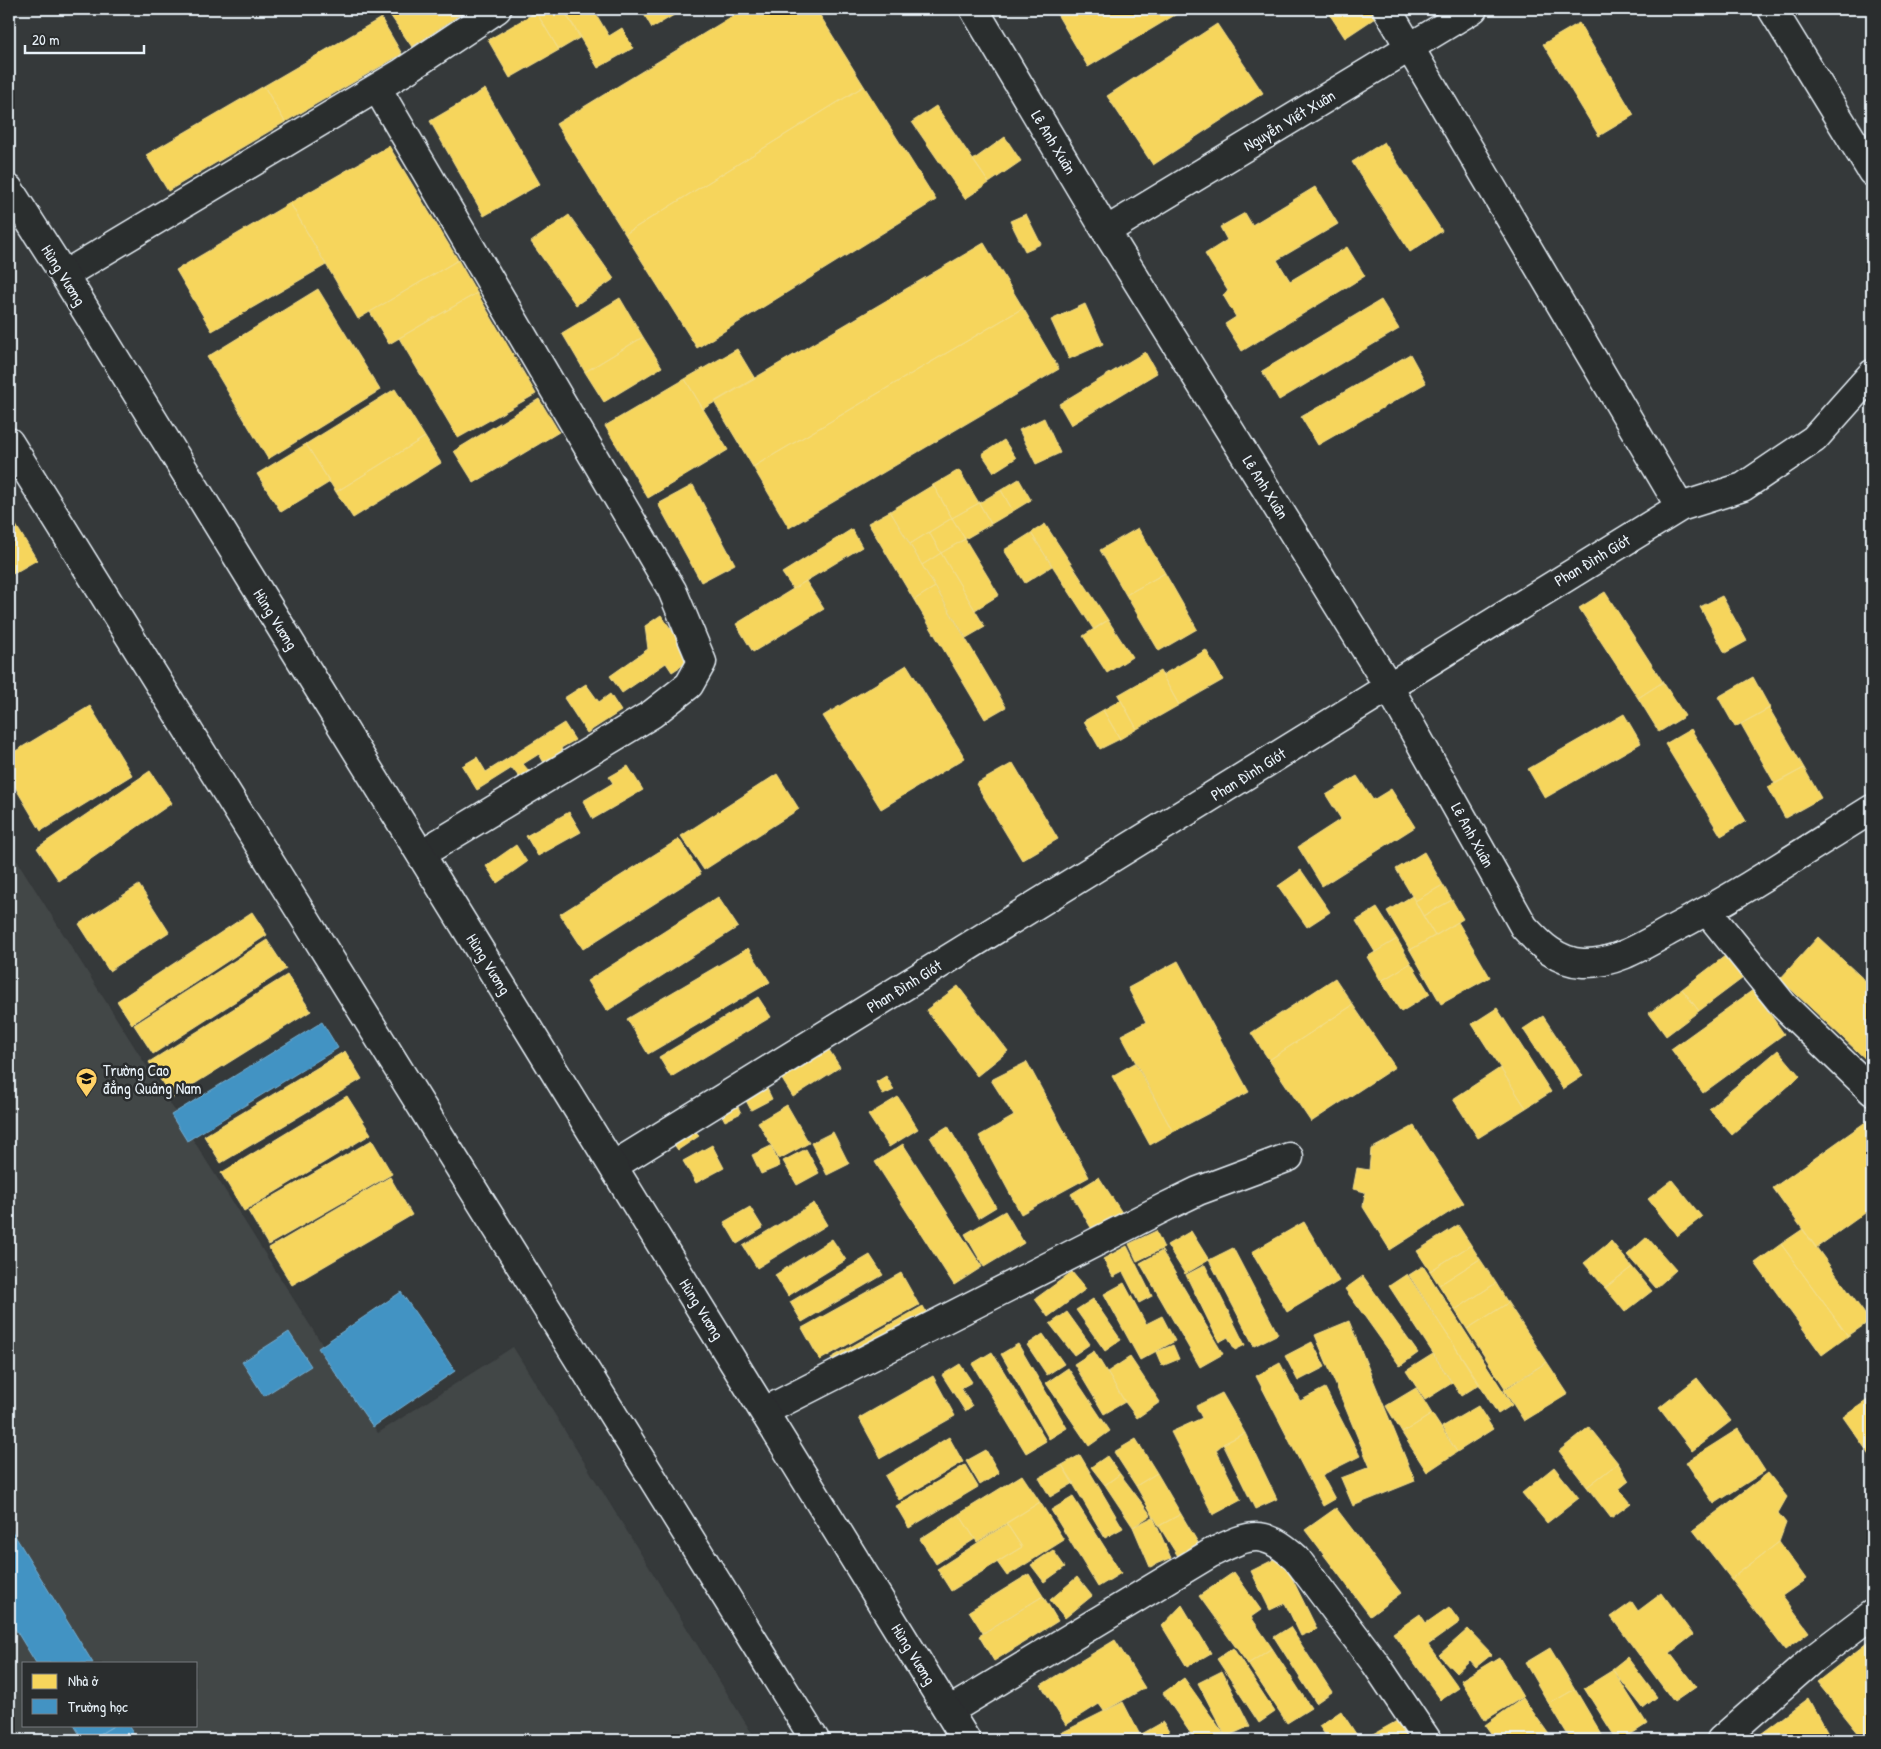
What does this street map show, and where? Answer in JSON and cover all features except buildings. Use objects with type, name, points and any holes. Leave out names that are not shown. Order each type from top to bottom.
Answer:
[{"type":"street","points":[[64,274],[377,88],[498,9]]},
{"type":"street","name":"Lê Anh Xuân","points":[[974,9],[1106,231],[1390,687],[1524,927],[1544,948],[1562,959],[1582,963],[1602,962],[1630,952],[1707,911]]},
{"type":"street","points":[[1387,9],[1680,507]]},
{"type":"street","name":"Nguyễn Viết Xuân","points":[[1106,231],[1473,9]]},
{"type":"street","points":[[1772,9],[1872,172]]},
{"type":"street","points":[[377,88],[672,590],[702,662],[689,685],[652,714],[421,854]]},
{"type":"street","name":"Hùng Vương","points":[[9,190],[64,274],[966,1740]]},
{"type":"street","name":"Phan Đình Giót","points":[[613,1166],[1680,507],[1743,487],[1814,439],[1872,374]]},
{"type":"street","points":[[9,442],[814,1740]]},
{"type":"street","points":[[1872,809],[1707,911],[1784,1006],[1872,1091]]},
{"type":"street","points":[[765,1411],[1198,1191],[1289,1157]]},
{"type":"street","points":[[949,1711],[1211,1553],[1245,1537],[1257,1536],[1281,1544],[1296,1558],[1376,1664],[1427,1740]]},
{"type":"street","points":[[1721,1740],[1814,1659],[1872,1614]]},
{"type":"shaded area","name":"Trường Cao đẳng Quảng Nam","points":[[9,848],[378,1433],[513,1347],[756,1740],[9,1740]]},
{"type":"place","name":"Trường Cao đẳng Quảng Nam","points":[[87,1098]]}]
